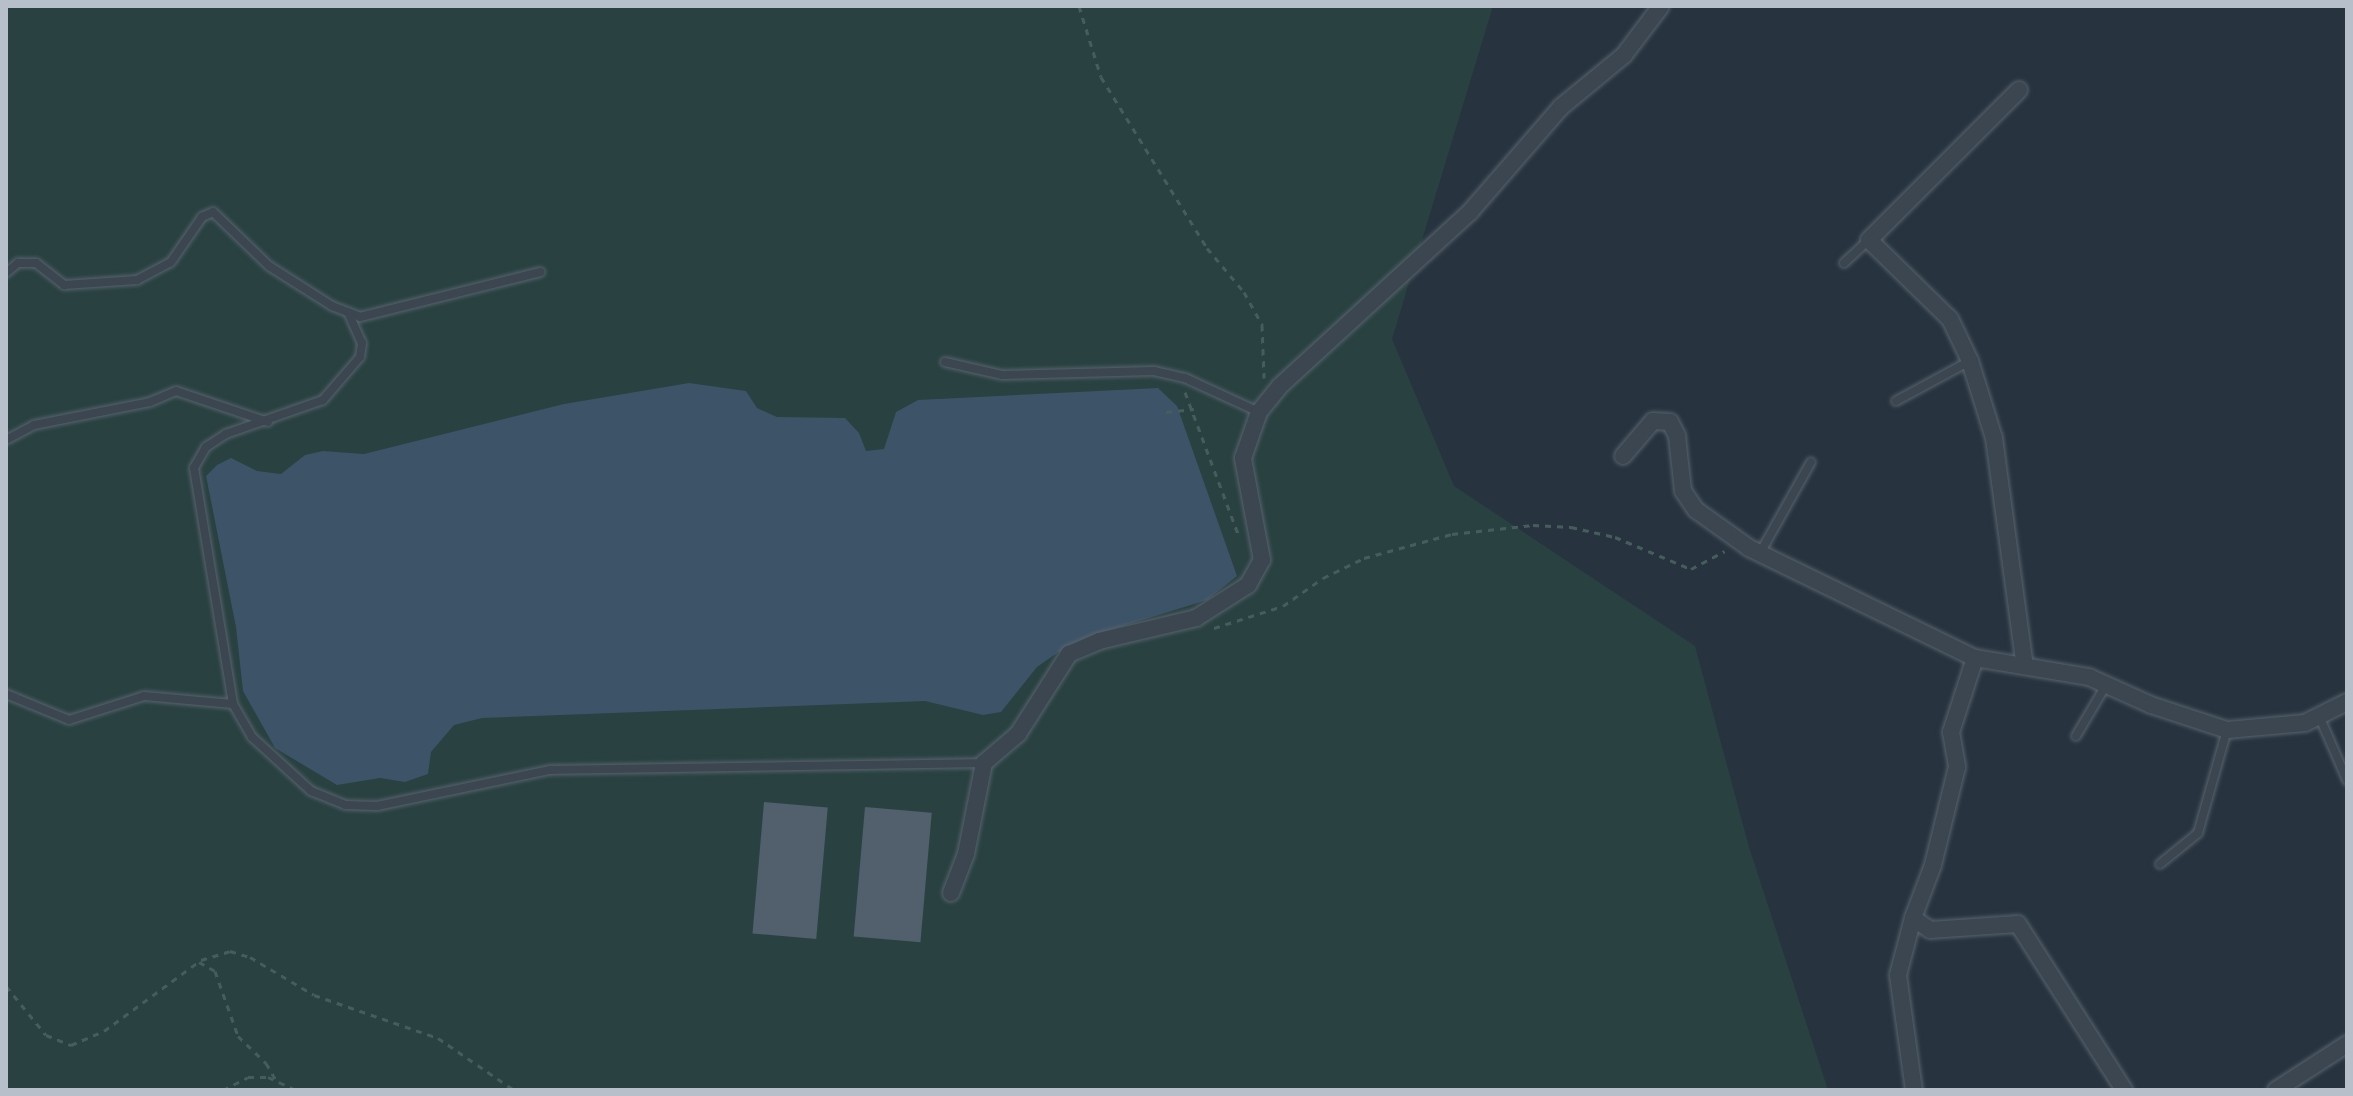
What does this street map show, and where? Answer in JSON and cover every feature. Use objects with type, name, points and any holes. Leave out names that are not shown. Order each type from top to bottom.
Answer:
[{"type":"street","points":[[951,893],[966,854],[984,763],[1018,734],[1069,654],[1099,641],[1196,618],[1248,585],[1262,560],[1243,458],[1259,412],[1280,386],[1470,212],[1561,107],[1624,55],[1661,6]]},
{"type":"street","points":[[2019,90],[1869,240],[1950,319],[1970,361],[1994,438],[2025,666]]},
{"type":"street","points":[[1623,456],[1653,421],[1670,422],[1677,436],[1683,491],[1696,510],[1737,541],[1910,630],[1975,658],[2106,684],[2191,721],[2227,730],[2276,729],[2320,718],[2347,702]]},
{"type":"street","points":[[1914,1090],[1898,975],[1913,918],[1933,865],[1957,767],[1954,716],[1975,658]]},
{"type":"street","points":[[1913,918],[1930,930],[2018,924],[2124,1090]]},
{"type":"street","points":[[2276,1090],[2347,1044]]},
{"type":"lane","points":[[6,273],[18,263],[36,263],[64,285],[137,280],[171,262],[202,217],[213,212],[269,266],[348,312],[375,315],[540,272]]},
{"type":"lane","points":[[1844,263],[1869,240]]},
{"type":"lane","points":[[348,312],[362,343],[360,357],[323,400],[269,422],[226,434],[206,447],[194,468],[233,704],[252,737],[311,791],[345,805],[435,797],[550,770],[984,763]]},
{"type":"lane","points":[[1896,401],[1970,361]]},
{"type":"lane","points":[[945,362],[1002,375],[1154,371],[1259,412]]},
{"type":"lane","points":[[6,440],[34,425],[150,402],[176,391],[269,422]]},
{"type":"lane","points":[[1760,553],[1811,462]]},
{"type":"lane","points":[[2076,736],[2106,684]]},
{"type":"lane","points":[[6,694],[69,720],[144,696],[233,704]]},
{"type":"lane","points":[[2320,718],[2347,780]]},
{"type":"lane","points":[[2160,864],[2198,833],[2227,730]]},
{"type":"path","points":[[1079,6],[1101,77],[1262,325],[1267,363],[1259,412]]},
{"type":"path","points":[[1173,376],[1194,409],[1239,536]]},
{"type":"path","points":[[1166,412],[1194,409]]},
{"type":"path","points":[[1209,629],[1283,606],[1323,578],[1364,558],[1452,534],[1571,527],[1615,537],[1691,569],[1711,562],[1737,541]]},
{"type":"path","points":[[6,986],[46,1035],[71,1045],[104,1031],[199,962],[230,951],[250,957],[314,995],[438,1038],[514,1090]]},
{"type":"path","points":[[199,962],[215,971],[238,1036],[255,1050],[276,1080]]},
{"type":"path","points":[[223,1090],[248,1077],[276,1080],[296,1090]]},
{"type":"green space","points":[[6,6],[1493,6],[1392,339],[1454,486],[1695,646],[1749,847],[1828,1090],[6,1090]]},
{"type":"water","points":[[689,383],[746,391],[757,408],[777,417],[845,418],[859,433],[866,451],[884,449],[896,412],[918,400],[1158,388],[1177,406],[1237,576],[1207,600],[1087,637],[1057,653],[1037,667],[1001,712],[983,715],[925,701],[482,718],[454,725],[431,752],[428,774],[405,782],[380,778],[337,785],[275,748],[243,691],[236,627],[206,476],[217,465],[231,458],[257,471],[281,474],[305,455],[323,451],[364,454],[564,404]]},
{"type":"building","points":[[764,802],[828,808],[816,939],[752,933]]},
{"type":"building","points":[[865,807],[932,813],[920,942],[854,937]]}]
